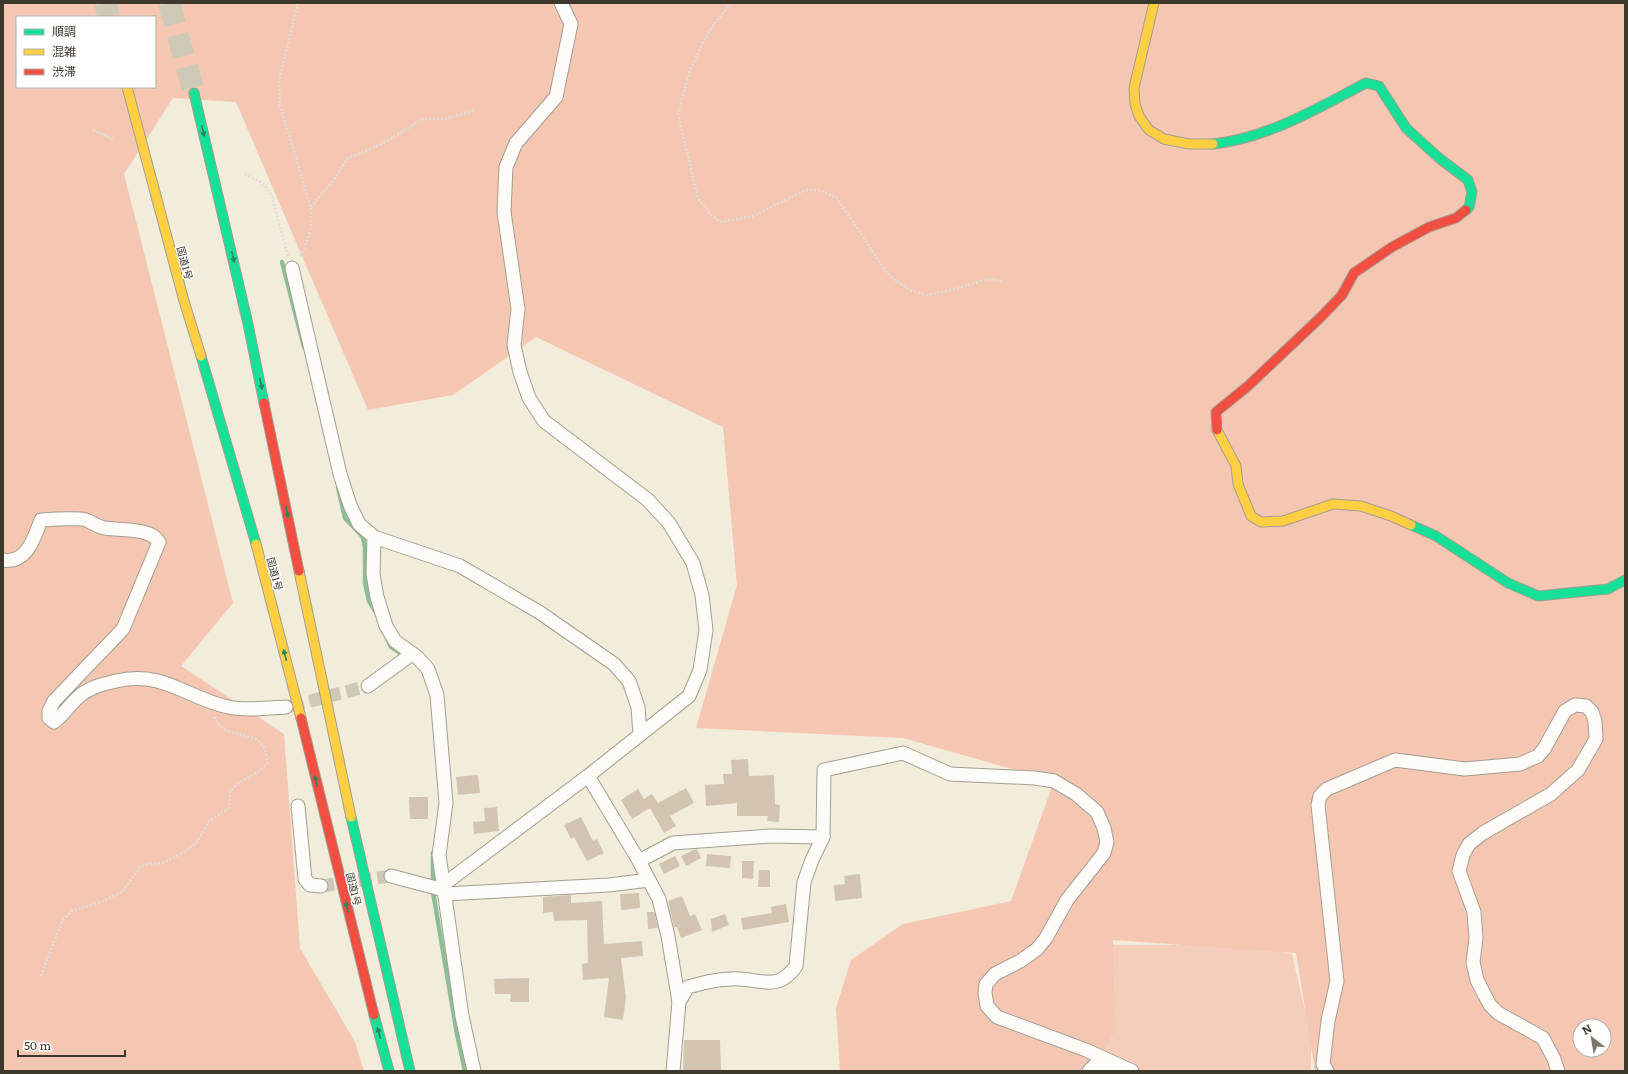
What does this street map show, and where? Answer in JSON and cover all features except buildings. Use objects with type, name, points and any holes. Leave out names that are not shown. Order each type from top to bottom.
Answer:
[{"type":"main road","points":[[1154,3],[1135,83],[1134,103],[1139,119],[1154,136],[1177,144],[1203,145],[1237,140],[1276,128],[1366,82],[1379,86],[1406,128],[1439,158],[1468,180],[1472,192],[1469,207],[1456,218],[1429,227],[1392,247],[1354,273],[1342,295],[1322,316],[1248,386],[1216,412],[1216,429],[1236,466],[1238,484],[1251,516],[1261,522],[1283,521],[1333,504],[1361,506],[1391,516],[1436,536],[1508,583],[1538,596],[1608,589],[1625,580]]},
{"type":"main road","name":"国道1号","points":[[127,88],[184,301],[250,520],[296,696],[364,976],[389,1071]]},
{"type":"main road","name":"国道1号","points":[[194,93],[248,324],[319,670],[367,890],[410,1071]]},
{"type":"street","points":[[444,890],[689,696],[700,670],[706,630],[702,594],[693,563],[669,523],[648,500],[544,421],[529,398],[520,372],[514,345],[518,309],[504,212],[506,166],[516,143],[556,97],[571,24],[561,3]]},
{"type":"street","points":[[292,268],[340,474],[350,505],[359,524],[374,537],[460,566],[539,612],[614,664],[629,681],[638,707],[640,735]]},
{"type":"street","points":[[3,560],[9,561],[17,559],[26,552],[33,543],[41,520],[61,518],[84,519],[101,527],[147,532],[155,536],[159,542],[123,629],[54,701],[49,711],[49,718],[54,722],[62,716],[81,695],[97,686],[120,680],[139,678],[156,680],[228,707],[286,707]]},
{"type":"street","points":[[374,537],[373,574],[377,597],[386,626],[396,642],[428,669],[437,695],[446,803],[439,855],[462,1016],[474,1071]]},
{"type":"street","points":[[368,686],[412,654]]},
{"type":"street","points":[[1327,1071],[1323,1064],[1328,1021],[1337,981],[1318,805],[1320,796],[1327,789],[1359,774],[1395,760],[1465,769],[1520,764],[1538,756],[1544,749],[1565,711],[1574,705],[1586,706],[1592,712],[1597,731],[1596,739],[1578,770],[1551,794],[1483,833],[1469,844],[1463,855],[1459,871],[1474,912],[1476,938],[1473,962],[1477,980],[1490,1005],[1498,1013],[1517,1025],[1543,1038],[1554,1059],[1558,1071]]},
{"type":"street","points":[[679,1002],[688,987],[715,980],[732,979],[764,982],[778,981],[790,976],[796,966],[804,882],[823,837],[824,770],[903,753],[950,774],[1035,778],[1054,781],[1076,794],[1096,812],[1104,828],[1107,842],[1104,853],[1067,900],[1046,938],[1037,949],[1022,960],[996,974],[986,984],[985,993],[987,1006],[997,1017],[1086,1050],[1132,1071]]},
{"type":"street","points":[[588,776],[639,861],[659,899],[668,936],[679,1002],[673,1071]]},
{"type":"street","points":[[298,806],[305,879],[310,885],[321,886]]},
{"type":"street","points":[[639,861],[673,843],[770,836],[823,837]]},
{"type":"street","points":[[391,876],[444,890],[609,885],[649,880]]},
{"type":"street","points":[[1089,1071],[1096,1064],[1115,1071]]},
{"type":"path","points":[[292,268],[304,250],[312,224],[311,208],[280,105],[279,80],[298,3]]},
{"type":"path","points":[[731,3],[714,24],[703,42],[690,70],[678,114],[698,198],[711,215],[721,222],[753,216],[806,190],[819,190],[837,198],[887,272],[895,280],[910,290],[927,295],[955,289],[987,279],[1002,281]]},
{"type":"path","points":[[311,208],[332,182],[348,158],[380,145],[423,119],[445,119],[474,111]]},
{"type":"path","points":[[93,130],[115,140]]},
{"type":"path","points":[[245,174],[264,184],[271,194],[292,268]]},
{"type":"path","points":[[42,976],[62,920],[72,910],[98,903],[122,892],[141,866],[162,863],[183,853],[198,840],[209,821],[229,808],[230,792],[237,784],[258,772],[267,764],[267,753],[263,744],[252,738],[226,731],[217,723],[207,700]]},
{"type":"shaded area","points":[[3,3],[1625,3],[1625,1071],[1315,1071],[1296,953],[1113,940],[1116,1029],[1092,1071],[840,1071],[836,1008],[851,960],[903,924],[1011,901],[1054,781],[903,738],[696,728],[737,585],[723,427],[536,337],[453,395],[368,410],[236,102],[173,98],[124,174],[233,603],[181,666],[284,734],[300,948],[355,1042],[364,1071],[3,1071]]},
{"type":"shaded area","points":[[1113,945],[1245,945],[1292,954],[1311,1037],[1311,1071],[1089,1071],[1116,1029]]},
{"type":"waterway","points":[[282,262],[304,347]]},
{"type":"waterway","points":[[338,487],[345,518],[363,537],[365,548],[365,583],[369,601],[377,614]]},
{"type":"waterway","points":[[385,634],[391,647],[406,657]]},
{"type":"waterway","points":[[433,853],[433,892],[457,1034],[465,1071]]},
{"type":"tunnel","points":[[105,3],[109,16]]},
{"type":"tunnel","points":[[169,3],[194,93]]},
{"type":"tunnel","points":[[291,706],[368,686]]},
{"type":"tunnel","points":[[321,886],[391,876]]},
{"type":"traffic: fast","points":[[1213,144],[1233,141],[1273,129],[1311,112],[1366,83],[1379,86],[1406,128],[1439,158],[1468,180],[1472,192],[1469,207],[1466,210]]},
{"type":"traffic: fast","points":[[194,93],[248,324],[264,403]]},
{"type":"traffic: fast","points":[[201,356],[256,544]]},
{"type":"traffic: fast","points":[[1411,525],[1436,536],[1508,583],[1538,596],[1608,589],[1625,580]]},
{"type":"traffic: fast","points":[[351,817],[410,1071]]},
{"type":"traffic: fast","points":[[374,1015],[389,1071]]},
{"type":"traffic: slow","points":[[1154,3],[1134,88],[1135,104],[1139,116],[1149,130],[1164,139],[1189,144],[1213,144]]},
{"type":"traffic: slow","points":[[127,88],[184,301],[201,356]]},
{"type":"traffic: slow","points":[[1217,430],[1236,466],[1238,484],[1251,516],[1261,522],[1283,521],[1333,504],[1361,506],[1391,516],[1411,525]]},
{"type":"traffic: slow","points":[[256,544],[301,718]]},
{"type":"traffic: slow","points":[[299,571],[351,817]]},
{"type":"traffic: jam","points":[[1217,430],[1216,412],[1248,386],[1322,316],[1342,295],[1354,273],[1392,247],[1429,227],[1456,218],[1466,210]]},
{"type":"traffic: jam","points":[[264,403],[299,571]]},
{"type":"traffic: jam","points":[[301,718],[374,1015]]}]
